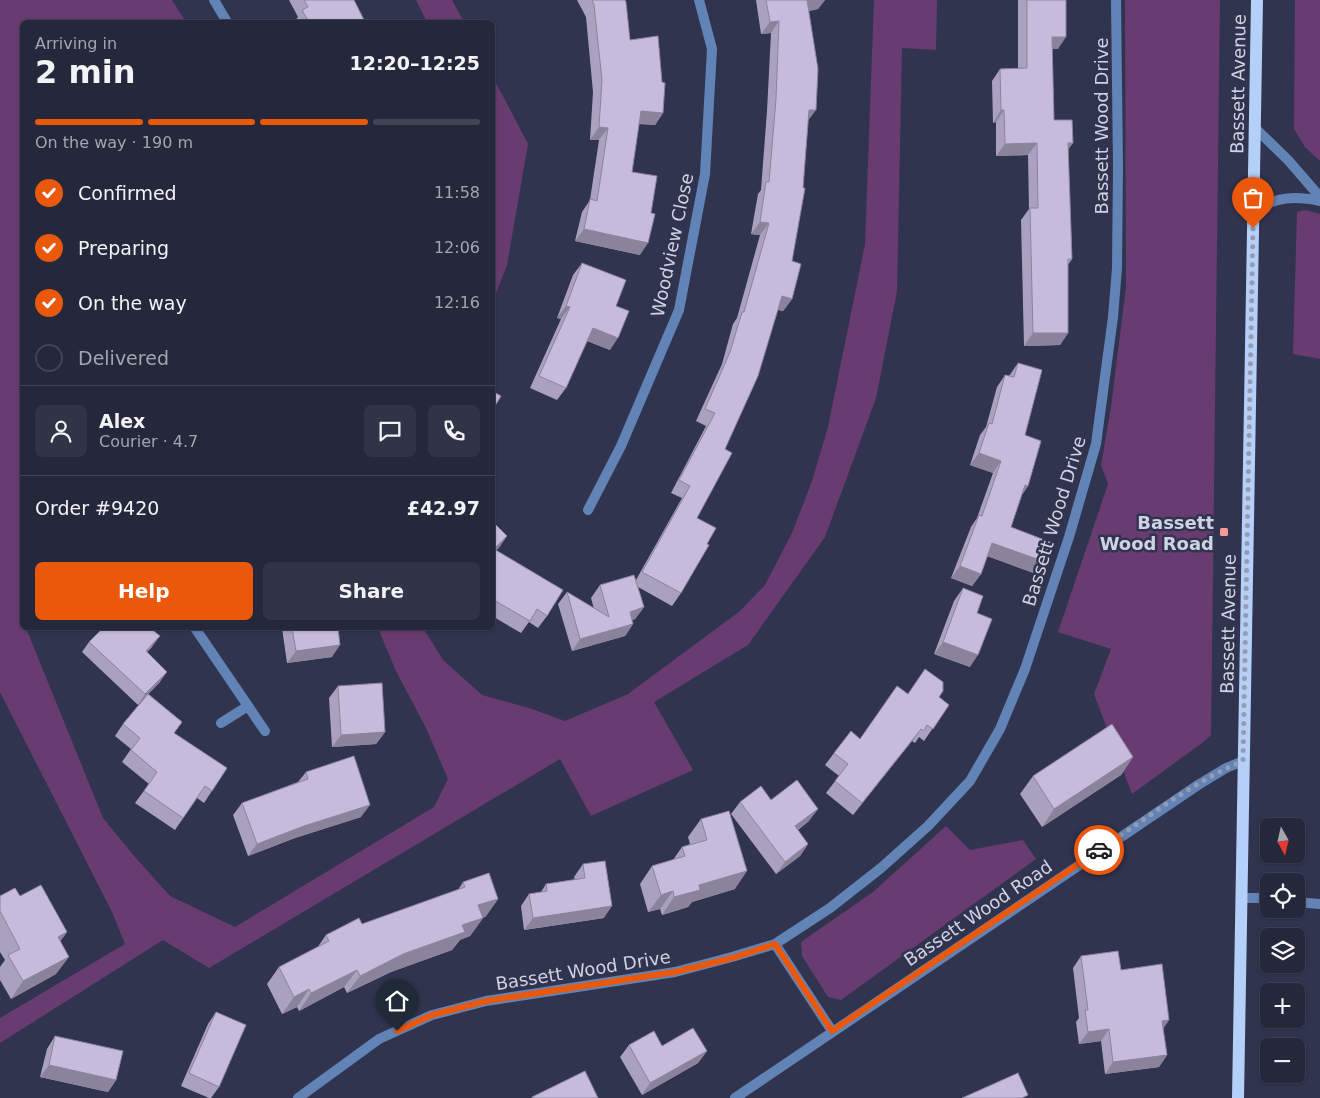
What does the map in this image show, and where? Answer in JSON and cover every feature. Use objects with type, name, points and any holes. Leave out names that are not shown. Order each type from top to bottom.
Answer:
[{"type":"main road","name":"Bassett Avenue","points":[[1238,1098],[1257,0]]},
{"type":"street","points":[[214,0],[226,20]]},
{"type":"street","name":"Woodview Close","points":[[588,510],[621,446],[679,310],[705,174],[712,49],[699,0]]},
{"type":"street","name":"Bassett Wood Drive","points":[[298,1098],[379,1039],[432,1015],[486,1001],[675,972],[732,958],[775,944],[830,908],[881,868],[928,826],[970,782],[1000,729],[1024,669],[1069,537],[1096,444],[1106,378],[1117,268],[1116,0]]},
{"type":"street","points":[[1255,128],[1288,160],[1320,199]]},
{"type":"street","points":[[1253,209],[1273,201],[1288,198],[1320,199]]},
{"type":"street","points":[[196,630],[265,731]]},
{"type":"street","points":[[221,723],[248,706]]},
{"type":"street","name":"Bassett Wood Road","points":[[735,1098],[1198,785],[1226,768],[1243,761]]},
{"type":"street","points":[[1241,898],[1260,898]]},
{"type":"street","points":[[1305,903],[1320,904]]},
{"type":"street","points":[[775,944],[832,1031]]},
{"type":"shaded area","points":[[0,0],[172,0],[185,20],[20,20],[20,630],[27,630],[103,818],[170,896],[235,927],[434,807],[448,779],[426,728],[395,669],[379,630],[424,630],[443,660],[482,695],[529,708],[565,721],[628,694],[740,611],[765,585],[792,533],[812,481],[828,427],[865,244],[874,0],[937,0],[936,50],[902,48],[897,291],[876,398],[825,537],[748,645],[654,702],[693,770],[591,816],[560,759],[209,968],[163,940],[0,1043],[0,1018],[125,944],[112,912],[0,692]]},
{"type":"shaded area","points":[[416,0],[452,0],[463,20],[426,20]]},
{"type":"shaded area","points":[[1125,0],[1220,0],[1211,735],[1132,794],[1094,694],[1111,649],[1058,632],[1108,484],[1101,465],[1111,407],[1126,287]]},
{"type":"shaded area","points":[[1295,0],[1320,0],[1320,161],[1305,147],[1294,129]]},
{"type":"shaded area","points":[[495,81],[528,144],[507,265],[495,296]]},
{"type":"shaded area","points":[[1306,210],[1320,214],[1320,359],[1293,354],[1297,212]]},
{"type":"shaded area","points":[[946,826],[970,850],[1023,840],[1036,859],[841,1000],[828,997],[802,956],[801,942],[873,892]]},
{"type":"building","points":[[304,0],[354,0],[364,20],[308,20],[302,10],[308,7]]},
{"type":"building","points":[[592,0],[625,0],[630,40],[658,36],[662,82],[665,83],[663,113],[641,111],[632,172],[657,176],[651,213],[655,214],[648,243],[584,229],[590,199],[597,201],[608,128],[599,127],[602,80]]},
{"type":"building","points":[[766,0],[807,0],[818,69],[816,110],[809,110],[803,188],[805,188],[792,261],[801,264],[792,299],[782,296],[758,376],[725,449],[732,453],[697,518],[716,528],[707,544],[709,545],[681,593],[642,572],[690,486],[679,480],[715,413],[705,409],[730,352],[742,312],[744,312],[769,223],[760,222],[766,182],[769,182],[776,99],[779,21],[770,22]]},
{"type":"building","points":[[1027,0],[1066,0],[1066,37],[1052,37],[1054,120],[1072,120],[1073,143],[1068,143],[1072,259],[1068,259],[1068,333],[1033,333],[1030,208],[1038,208],[1037,143],[1005,144],[1004,110],[1001,110],[1000,69],[1027,68]]},
{"type":"building","points":[[582,263],[626,280],[616,306],[629,311],[618,338],[593,328],[566,388],[539,376],[570,307],[566,306]]},
{"type":"building","points":[[1018,363],[1042,370],[1025,435],[1041,441],[1028,486],[1025,485],[1011,527],[1055,544],[1048,563],[992,543],[981,574],[960,566],[979,515],[982,516],[1001,461],[979,453],[989,423],[992,424],[1005,375],[1014,377]]},
{"type":"building","points":[[495,393],[501,396],[495,406]]},
{"type":"building","points":[[495,524],[507,536],[495,548]]},
{"type":"building","points":[[495,550],[563,590],[547,616],[537,609],[530,621],[495,601]]},
{"type":"building","points":[[634,575],[644,607],[630,612],[633,624],[580,639],[567,592],[609,617],[600,585]]},
{"type":"building","points":[[963,588],[983,596],[977,613],[992,619],[978,655],[943,642]]},
{"type":"building","points":[[101,630],[152,630],[160,636],[146,651],[167,672],[145,694],[89,642]]},
{"type":"building","points":[[292,630],[338,630],[340,645],[296,651]]},
{"type":"building","points":[[925,669],[943,682],[943,691],[939,697],[949,705],[933,729],[927,725],[924,731],[921,729],[862,803],[835,781],[848,764],[834,753],[851,731],[860,739],[897,686],[908,694]]},
{"type":"building","points":[[382,683],[385,732],[341,735],[338,686]]},
{"type":"building","points":[[148,694],[182,722],[174,733],[227,768],[212,791],[205,786],[183,818],[144,791],[157,772],[131,750],[140,738],[123,724]]},
{"type":"building","points":[[1112,724],[1133,757],[1054,809],[1033,776]]},
{"type":"building","points":[[354,756],[370,805],[304,826],[257,844],[242,803],[308,779],[306,772]]},
{"type":"building","points":[[797,780],[818,809],[795,826],[808,844],[785,862],[740,802],[761,786],[771,800]]},
{"type":"building","points":[[729,811],[747,871],[699,885],[700,890],[674,897],[673,891],[661,895],[652,866],[685,856],[682,847],[707,840],[701,819]]},
{"type":"building","points":[[605,861],[612,906],[533,918],[529,894],[547,891],[546,884],[585,878],[583,864]]},
{"type":"building","points":[[489,873],[498,899],[478,905],[483,918],[462,925],[465,932],[403,954],[360,976],[357,970],[311,993],[309,989],[294,997],[279,967],[329,941],[326,935],[359,918],[362,924],[465,887],[463,882]]},
{"type":"building","points":[[41,885],[67,932],[58,937],[69,957],[23,981],[8,955],[20,949],[0,911],[0,896],[15,888],[20,896]]},
{"type":"building","points":[[1118,951],[1121,970],[1162,964],[1169,1020],[1162,1021],[1167,1055],[1113,1062],[1109,1029],[1088,1032],[1085,1010],[1088,1010],[1081,956]]},
{"type":"building","points":[[216,1012],[246,1025],[219,1087],[189,1073]]},
{"type":"building","points":[[693,1028],[707,1051],[650,1083],[629,1045],[654,1031],[662,1046]]},
{"type":"building","points":[[55,1036],[123,1051],[116,1080],[49,1065]]},
{"type":"building","points":[[585,1071],[598,1098],[532,1098],[532,1097]]},
{"type":"building","points":[[1018,1073],[1028,1095],[1022,1098],[962,1098]]},
{"type":"way so far","points":[[1099,850],[1198,785],[1226,768],[1243,761],[1253,228]]},
{"type":"place","name":"Bassett Wood Road","points":[[1224,532]]},
{"type":"route","points":[[397,1031],[432,1015],[486,1001],[675,972],[732,958],[775,944],[832,1031],[1099,850]]}]
